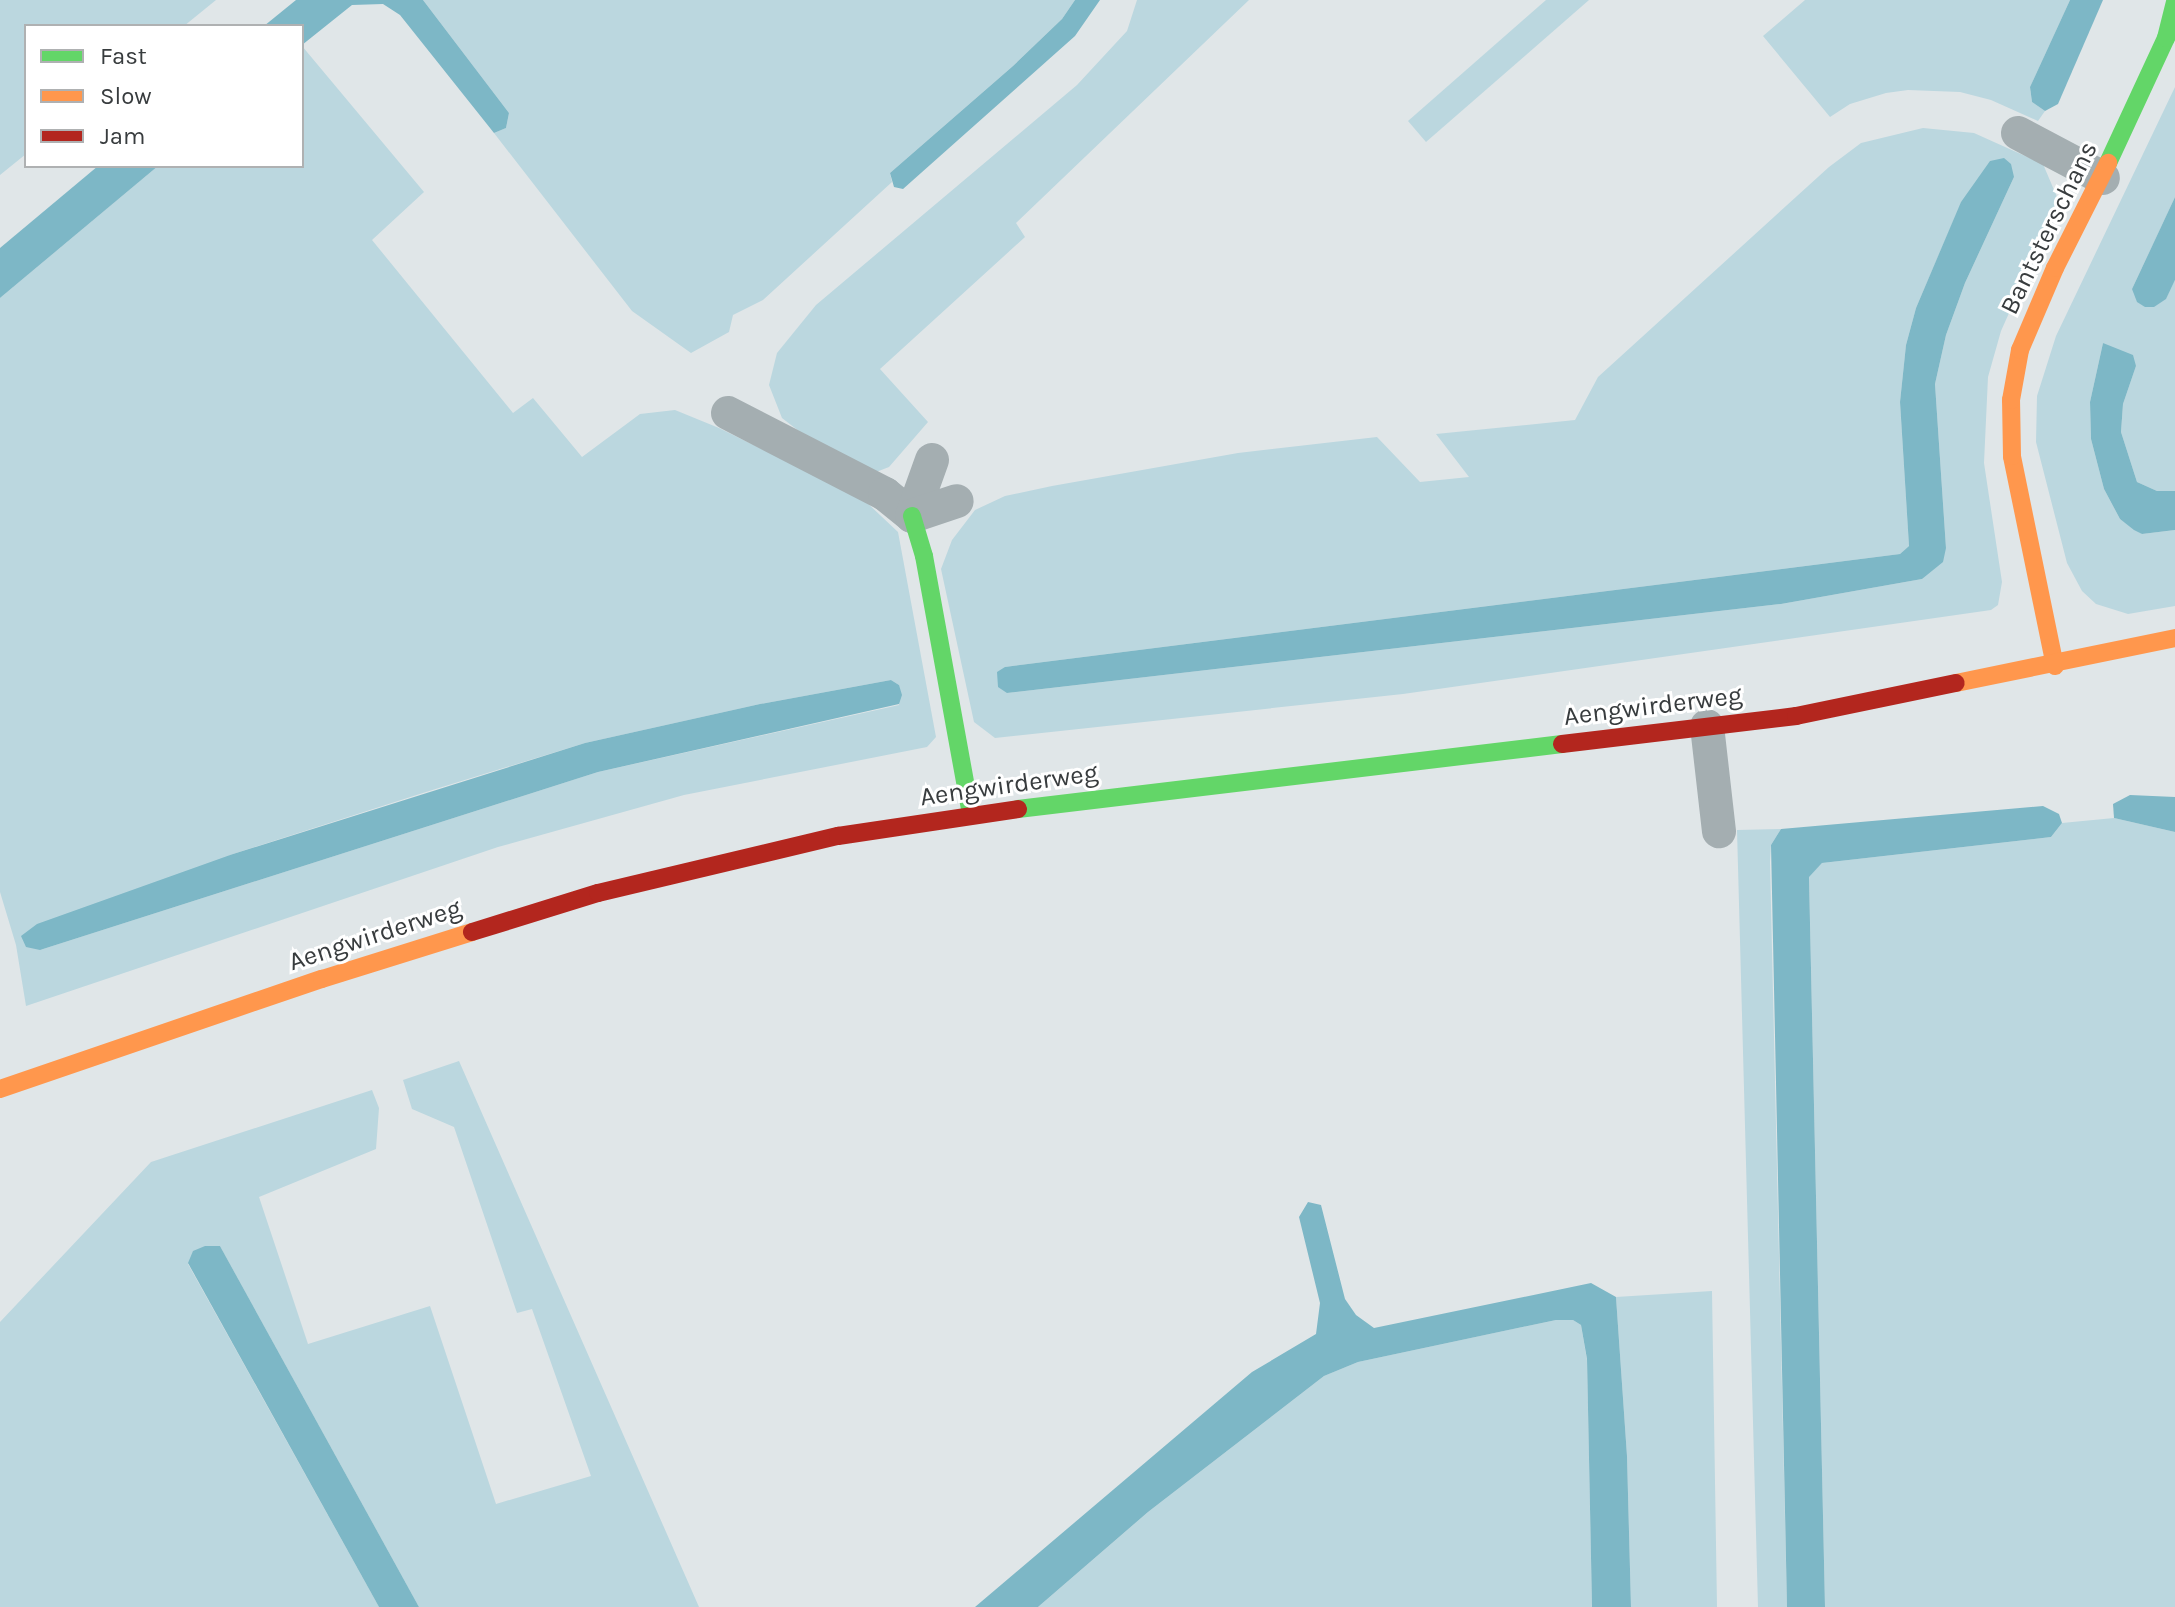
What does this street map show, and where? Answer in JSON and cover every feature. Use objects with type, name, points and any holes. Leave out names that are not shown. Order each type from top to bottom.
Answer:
[{"type":"street","name":"Bantsterschans","points":[[2055,666],[2017,486],[2011,400],[2020,350],[2055,268],[2103,178],[2166,38],[2175,2]]},
{"type":"street","points":[[912,516],[924,556],[971,815]]},
{"type":"street","name":"Aengwirderweg","points":[[0,1089],[322,979],[598,893],[838,836],[971,815],[1796,716],[2055,666],[2175,638]]},
{"type":"lane","points":[[2018,133],[2103,178]]},
{"type":"lane","points":[[746,414],[885,494],[912,516]]},
{"type":"lane","points":[[912,516],[932,460]]},
{"type":"lane","points":[[912,516],[957,501]]},
{"type":"lane","points":[[1707,726],[1719,831]]},
{"type":"shaded area","points":[[0,0],[216,0],[186,24],[24,24],[24,156],[0,175]]},
{"type":"shaded area","points":[[423,0],[1075,0],[1062,19],[1013,66],[890,173],[892,182],[763,300],[733,315],[729,332],[691,353],[632,311],[494,133],[506,128],[509,113]]},
{"type":"shaded area","points":[[1137,0],[1249,0],[1016,223],[1025,237],[880,369],[928,422],[889,467],[871,474],[813,442],[782,418],[769,385],[777,353],[816,305],[1077,85],[1127,31]]},
{"type":"shaded area","points":[[1546,0],[1589,0],[1426,142],[1408,121]]},
{"type":"shaded area","points":[[1805,0],[2070,0],[2030,87],[2032,102],[2045,111],[2038,121],[1991,100],[1960,92],[1908,90],[1850,104],[1830,117],[1763,36]]},
{"type":"shaded area","points":[[304,48],[424,192],[372,240],[513,413],[533,398],[582,457],[640,414],[675,410],[719,428],[863,499],[898,532],[936,737],[927,747],[684,795],[498,847],[26,1006],[16,945],[0,892],[0,298],[156,168],[304,168]],"holes":[[[891,680],[899,685],[899,705],[598,772],[40,950],[233,854],[585,743],[760,704]]]},
{"type":"shaded area","points":[[2175,87],[2175,197],[2132,289],[2166,298],[2175,280],[2175,491],[2157,491],[2137,482],[2121,432],[2123,404],[2136,366],[2103,343],[2090,402],[2091,439],[2104,489],[2120,519],[2142,534],[2175,530],[2175,606],[2128,614],[2096,604],[2082,591],[2067,563],[2036,442],[2037,396],[2056,336]]},
{"type":"shaded area","points":[[1923,128],[1974,133],[2043,164],[2057,197],[2055,210],[2001,331],[1988,377],[1984,463],[2002,582],[1998,605],[1991,610],[1403,694],[995,738],[974,722],[941,569],[952,540],[975,510],[1005,496],[1052,486],[1238,453],[1377,437],[1420,482],[1469,477],[1436,434],[1575,420],[1598,377],[1829,167],[1861,143]],"holes":[[[2014,177],[1965,283],[1946,335],[1935,384],[1946,548],[1922,579],[1781,604],[1007,693],[1005,667],[1900,554],[1909,546],[1900,402],[1906,345],[1916,308],[1962,201]]]},
{"type":"shaded area","points":[[2114,818],[2175,832],[2175,1607],[1825,1607],[1809,876],[1822,863],[2051,837],[2062,823]]},
{"type":"shaded area","points":[[1781,829],[1771,845],[1770,862],[1787,1607],[1758,1607],[1737,830]]},
{"type":"shaded area","points":[[459,1061],[699,1607],[419,1607],[220,1246],[188,1264],[379,1607],[0,1607],[0,1322],[151,1162],[372,1090],[379,1108],[376,1149],[259,1197],[308,1344],[430,1306],[496,1504],[591,1476],[532,1309],[517,1313],[454,1127],[412,1109],[403,1080]]},
{"type":"shaded area","points":[[1712,1291],[1717,1607],[1631,1607],[1627,1456],[1616,1297]]},
{"type":"shaded area","points":[[1556,1320],[1573,1320],[1581,1325],[1587,1360],[1592,1607],[1038,1607],[1148,1512],[1324,1376],[1358,1362]]},
{"type":"water","points":[[296,0],[423,0],[509,113],[506,128],[494,133],[400,15],[383,4],[352,5],[304,43],[304,24],[266,24]]},
{"type":"water","points":[[1075,0],[1100,0],[1075,36],[903,189],[894,187],[890,173],[1013,66],[1062,19]]},
{"type":"water","points":[[2070,0],[2103,0],[2058,104],[2045,111],[2032,102],[2030,87]]},
{"type":"water","points":[[2004,158],[2011,164],[2014,177],[1965,283],[1946,335],[1935,384],[1946,548],[1943,562],[1922,579],[1781,604],[1007,693],[998,687],[997,672],[1005,667],[1900,554],[1909,546],[1900,402],[1906,345],[1916,308],[1961,202],[1990,161]]},
{"type":"water","points":[[96,168],[156,168],[0,298],[0,248]]},
{"type":"water","points":[[2175,197],[2175,280],[2166,299],[2154,307],[2145,307],[2137,302],[2132,289]]},
{"type":"water","points":[[2103,343],[2133,355],[2136,366],[2123,404],[2121,432],[2137,482],[2157,491],[2175,491],[2175,530],[2142,534],[2134,530],[2120,519],[2104,489],[2091,439],[2090,402]]},
{"type":"water","points":[[891,680],[899,685],[902,695],[899,704],[598,772],[40,950],[26,947],[21,936],[37,924],[233,854],[585,743],[760,704]]},
{"type":"water","points":[[2130,795],[2175,797],[2175,832],[2114,818],[2113,804]]},
{"type":"water","points":[[2043,806],[2059,814],[2062,823],[2051,837],[1822,863],[1809,877],[1825,1607],[1787,1607],[1771,845],[1781,829]]},
{"type":"water","points":[[1308,1202],[1321,1205],[1345,1299],[1356,1315],[1374,1328],[1591,1283],[1616,1297],[1627,1456],[1631,1607],[1592,1607],[1587,1359],[1581,1325],[1573,1320],[1556,1320],[1358,1362],[1324,1376],[1148,1512],[1038,1607],[975,1607],[1252,1372],[1316,1334],[1320,1303],[1299,1217]]},
{"type":"water","points":[[205,1246],[220,1246],[419,1607],[379,1607],[188,1263],[193,1251]]},
{"type":"traffic: fast","points":[[2108,163],[2166,38],[2175,2]]},
{"type":"traffic: fast","points":[[912,516],[924,556],[971,815]]},
{"type":"traffic: fast","points":[[1018,809],[1562,744]]},
{"type":"traffic: slow","points":[[2055,666],[2012,456],[2011,400],[2020,350],[2055,268],[2108,163]]},
{"type":"traffic: slow","points":[[1956,683],[2175,638]]},
{"type":"traffic: slow","points":[[0,1089],[322,979],[472,932]]},
{"type":"traffic: jam","points":[[1562,744],[1796,716],[1956,683]]},
{"type":"traffic: jam","points":[[472,932],[598,893],[838,836],[1018,809]]}]
